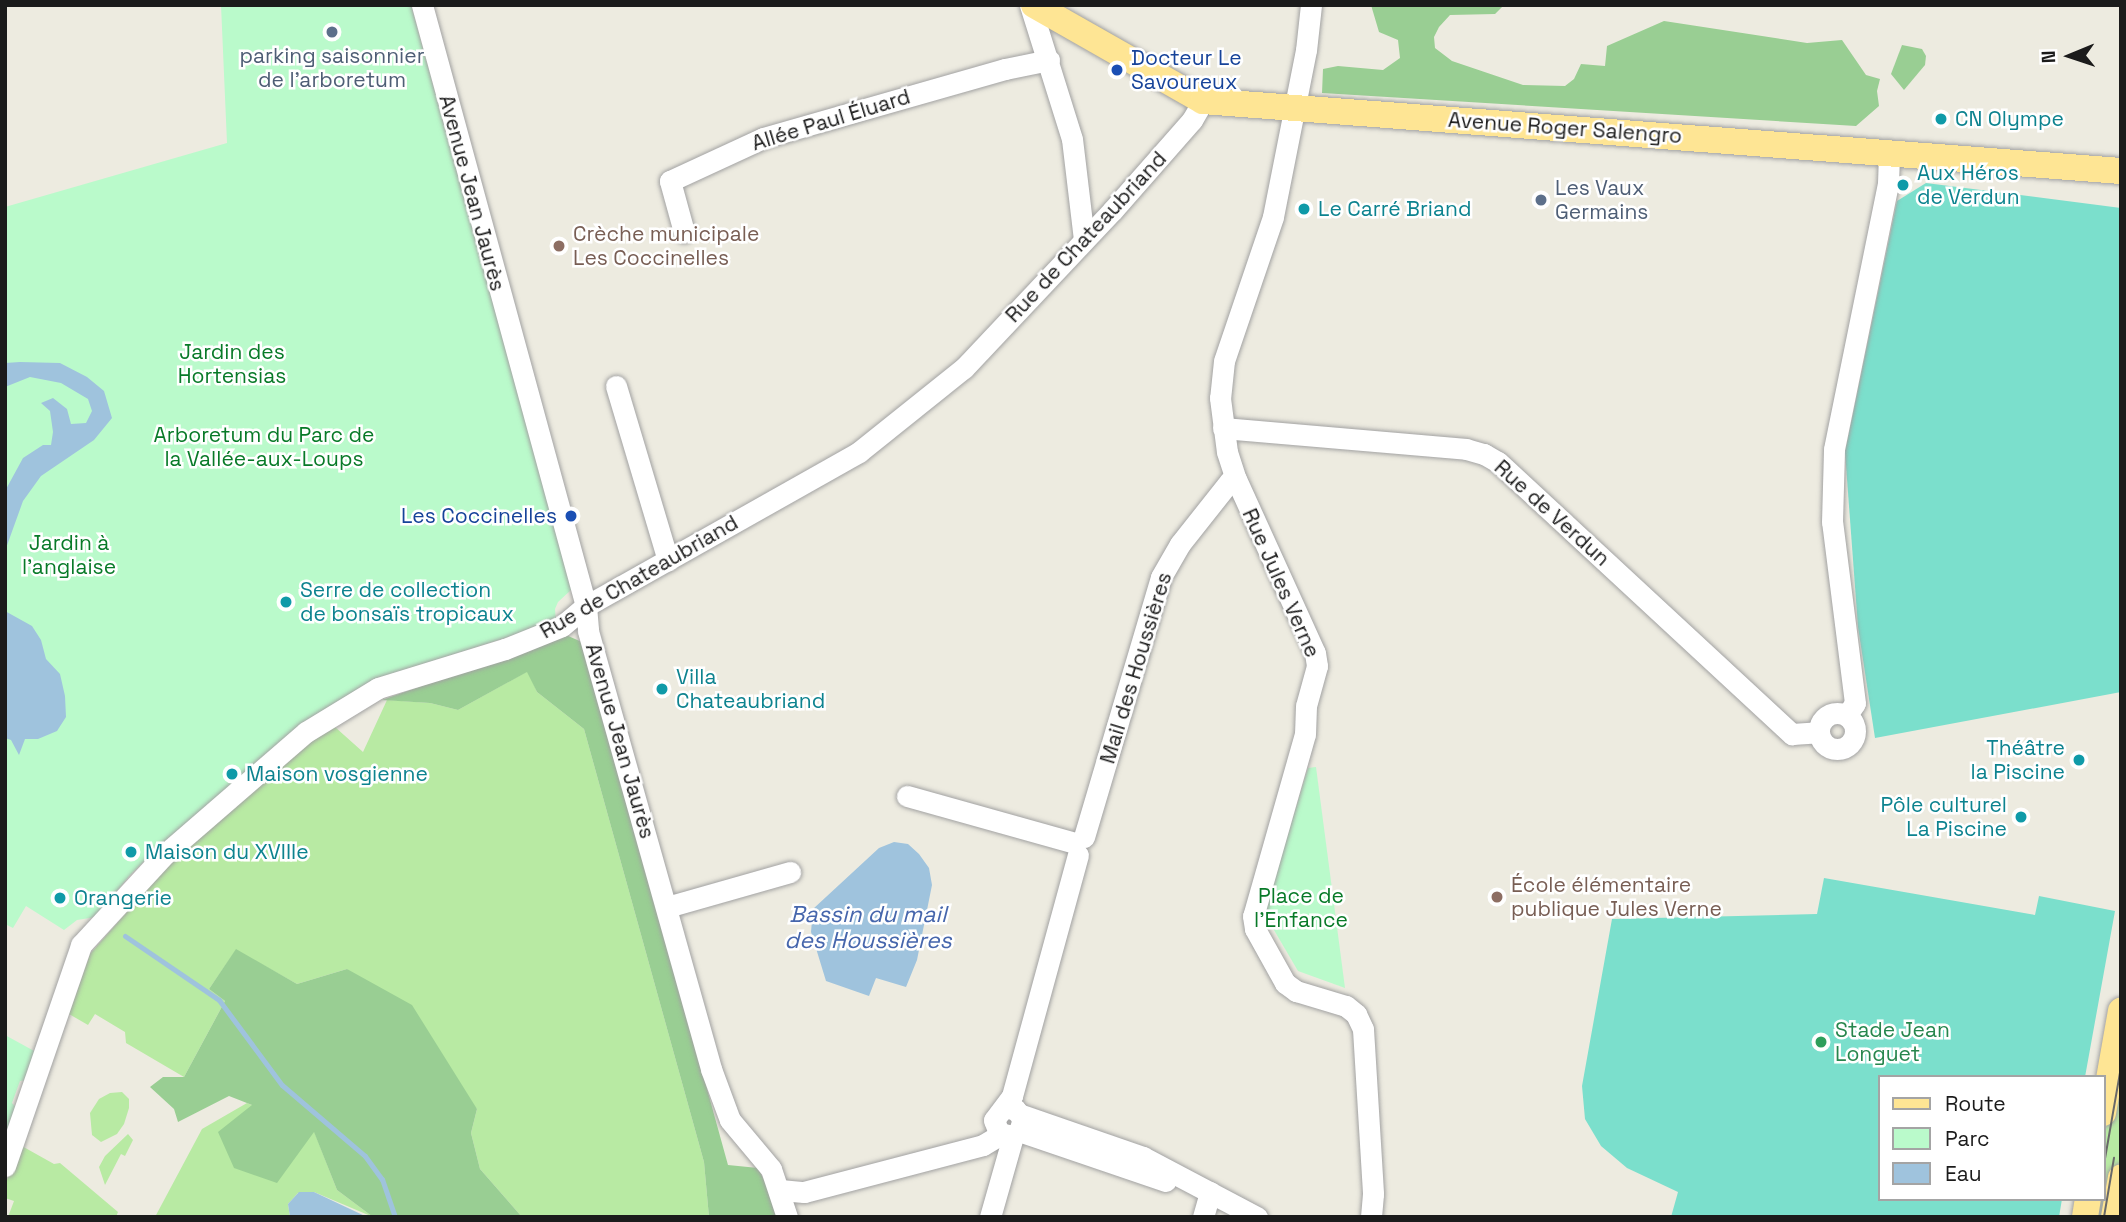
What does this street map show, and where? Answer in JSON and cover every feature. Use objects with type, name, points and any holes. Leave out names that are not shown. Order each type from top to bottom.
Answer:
[{"type":"main road","name":"Avenue Roger Salengro","points":[[1032,5],[1203,101],[2121,171]]},
{"type":"main road","points":[[2105,1102],[2121,1011]]},
{"type":"main road","points":[[2114,1217],[2121,1178]]},
{"type":"street","name":"Avenue Jean Jaurès","points":[[422,5],[586,606],[589,631],[711,1069],[730,1120],[771,1169],[787,1217]]},
{"type":"street","points":[[1032,5],[1072,139],[1084,239]]},
{"type":"street","name":"Rue Jules Verne","points":[[1311,5],[1307,50],[1273,216],[1224,361],[1220,398],[1227,452],[1236,479],[1315,653],[1317,666],[1306,706],[1306,734],[1254,916],[1255,929],[1285,983],[1296,991],[1346,1006],[1356,1014],[1360,1022],[1373,1194],[1371,1217]]},
{"type":"street","name":"Allée Paul Éluard","points":[[684,232],[670,181],[763,138],[1005,69],[1049,60]]},
{"type":"street","name":"Rue de Chateaubriand","points":[[5,1166],[81,944],[165,854],[306,732],[378,688],[505,649],[562,626],[586,606],[859,452],[964,368],[1192,120],[1203,101]]},
{"type":"street","name":"Rue de Verdun","points":[[1223,428],[1466,449],[1484,454],[1498,462],[1793,734],[1818,732],[1827,746],[1844,748],[1855,734],[1854,724],[1847,715],[1854,703],[1832,522],[1834,449],[1888,183],[1889,153]]},
{"type":"street","points":[[616,386],[668,560]]},
{"type":"street","name":"Mail des Houssières","points":[[990,1217],[1078,845],[1161,577],[1180,544],[1230,481],[1236,479]]},
{"type":"street","points":[[1818,732],[1825,716],[1836,712],[1847,715]]},
{"type":"street","points":[[907,796],[1078,845]]},
{"type":"street","points":[[667,907],[790,872]]},
{"type":"street","points":[[780,1190],[804,1192],[983,1145],[1013,1118],[1143,1157],[1257,1217]]},
{"type":"street","points":[[1203,1217],[1210,1192]]},
{"type":"green space","name":"Arboretum du Parc de la Vallée-aux-Loups","points":[[221,5],[411,5],[572,589],[558,602],[555,609],[556,622],[386,676],[165,841],[130,875],[96,917],[77,920],[64,930],[26,906],[13,928],[5,924],[5,207],[227,143]]},
{"type":"green space","points":[[1371,5],[1504,5],[1495,14],[1450,15],[1434,37],[1435,48],[1452,61],[1523,85],[1565,86],[1574,79],[1581,64],[1605,66],[1607,46],[1664,21],[1807,43],[1842,40],[1866,75],[1880,79],[1877,91],[1879,106],[1856,126],[1322,93],[1323,69],[1338,66],[1383,70],[1400,58],[1398,40],[1379,32]]},
{"type":"green space","points":[[1902,45],[1922,49],[1926,56],[1925,65],[1904,90],[1891,74]]},
{"type":"green space","points":[[566,635],[584,643],[728,1165],[758,1168],[769,1190],[776,1217],[709,1217],[704,1162],[584,729],[537,692],[527,672],[458,710],[430,703],[382,700]]},
{"type":"green space","points":[[528,671],[537,692],[584,729],[704,1162],[709,1217],[522,1217],[480,1169],[471,1133],[477,1109],[347,969],[297,984],[236,950],[209,989],[225,1001],[184,1077],[126,1043],[125,1032],[95,1014],[88,1025],[69,1014],[90,954],[170,863],[312,741],[335,727],[363,752],[387,700],[430,703],[458,710]]},
{"type":"green space","name":"Place de l'Enfance","points":[[1316,767],[1345,988],[1298,971],[1264,913],[1308,768]]},
{"type":"green space","points":[[236,949],[297,984],[347,969],[412,1005],[477,1109],[471,1133],[480,1169],[522,1217],[373,1217],[337,1190],[314,1132],[277,1183],[234,1168],[218,1132],[252,1105],[229,1096],[178,1122],[174,1109],[150,1087],[163,1077],[184,1077],[225,1001],[209,989]]},
{"type":"green space","points":[[5,1035],[36,1052],[27,1080],[20,1081],[12,1103],[19,1111],[5,1147]]},
{"type":"green space","points":[[2121,1042],[2121,1151],[2111,1210],[2103,1209],[2101,1217],[2091,1217],[2094,1201],[2105,1201],[2105,1134]]},
{"type":"green space","points":[[122,1092],[129,1099],[124,1124],[117,1134],[101,1142],[92,1135],[90,1113],[99,1099],[110,1093]]},
{"type":"green space","points":[[247,1103],[314,1131],[337,1190],[373,1217],[314,1192],[298,1193],[288,1204],[290,1217],[155,1217],[202,1129]]},
{"type":"green space","points":[[128,1134],[133,1140],[125,1156],[121,1154],[105,1185],[99,1167],[105,1156]]},
{"type":"green space","points":[[20,1145],[54,1164],[60,1163],[118,1212],[116,1217],[8,1217],[14,1201],[5,1198],[5,1185]]},
{"type":"shaded area","points":[[1926,183],[2121,208],[2121,692],[1875,738],[1858,627],[1845,452],[1897,201]]},
{"type":"shaded area","points":[[1824,878],[2035,915],[2039,896],[2115,911],[2085,1075],[1878,1075],[1878,1201],[2062,1201],[2059,1217],[1671,1217],[1678,1192],[1627,1168],[1601,1146],[1585,1119],[1582,1086],[1612,919],[1817,914]]},
{"type":"water","points":[[5,363],[60,363],[87,377],[104,391],[112,418],[94,440],[41,476],[23,501],[5,551],[5,491],[23,458],[43,445],[51,445],[53,432],[50,411],[41,403],[53,398],[67,409],[71,424],[86,423],[92,411],[88,399],[61,383],[30,377],[5,387]]},
{"type":"water","points":[[5,611],[32,626],[41,640],[46,659],[60,674],[65,696],[66,717],[57,731],[38,739],[25,739],[19,755],[11,740],[5,738]]},
{"type":"water","name":"Bassin du mail des Houssières","points":[[894,842],[908,844],[919,854],[929,868],[932,885],[917,960],[906,987],[876,978],[869,996],[826,981],[811,932],[813,909],[879,848]]},
{"type":"water","points":[[299,1192],[314,1192],[367,1217],[290,1217],[288,1204]]},
{"type":"waterway","points":[[125,936],[219,1000],[282,1085],[365,1156],[382,1179],[395,1217]]},
{"type":"tram line","points":[[2105,1159],[2121,1067]]},
{"type":"tram line","points":[[2104,1217],[2114,1158]]},
{"type":"place","name":"parking saisonnier de l'arboretum","points":[[332,32]]},
{"type":"place","name":"Docteur Le Savoureux","points":[[1117,70]]},
{"type":"place","name":"CN Olympe","points":[[1941,119]]},
{"type":"place","name":"Aux Héros de Verdun","points":[[1903,185]]},
{"type":"place","name":"Les Vaux Germains","points":[[1541,200]]},
{"type":"place","name":"Le Carré Briand","points":[[1304,209]]},
{"type":"place","name":"Crèche municipale Les Coccinelles","points":[[559,246]]},
{"type":"place","name":"Les Coccinelles","points":[[571,516]]},
{"type":"place","name":"Serre de collection de bonsaïs tropicaux","points":[[286,602]]},
{"type":"place","name":"Villa Chateaubriand","points":[[662,689]]},
{"type":"place","name":"Théâtre la Piscine","points":[[2079,760]]},
{"type":"place","name":"Maison vosgienne","points":[[232,774]]},
{"type":"place","name":"Pôle culturel La Piscine","points":[[2021,817]]},
{"type":"place","name":"Maison du XVIIIe","points":[[131,852]]},
{"type":"place","name":"École élémentaire publique Jules Verne","points":[[1497,897]]},
{"type":"place","name":"Orangerie","points":[[60,898]]},
{"type":"place","name":"Stade Jean Longuet","points":[[1821,1042]]},
{"type":"park label","name":"Jardin des Hortensias","points":[[232,364]]},
{"type":"park label","name":"Jardin à l'anglaise","points":[[69,555]]}]
